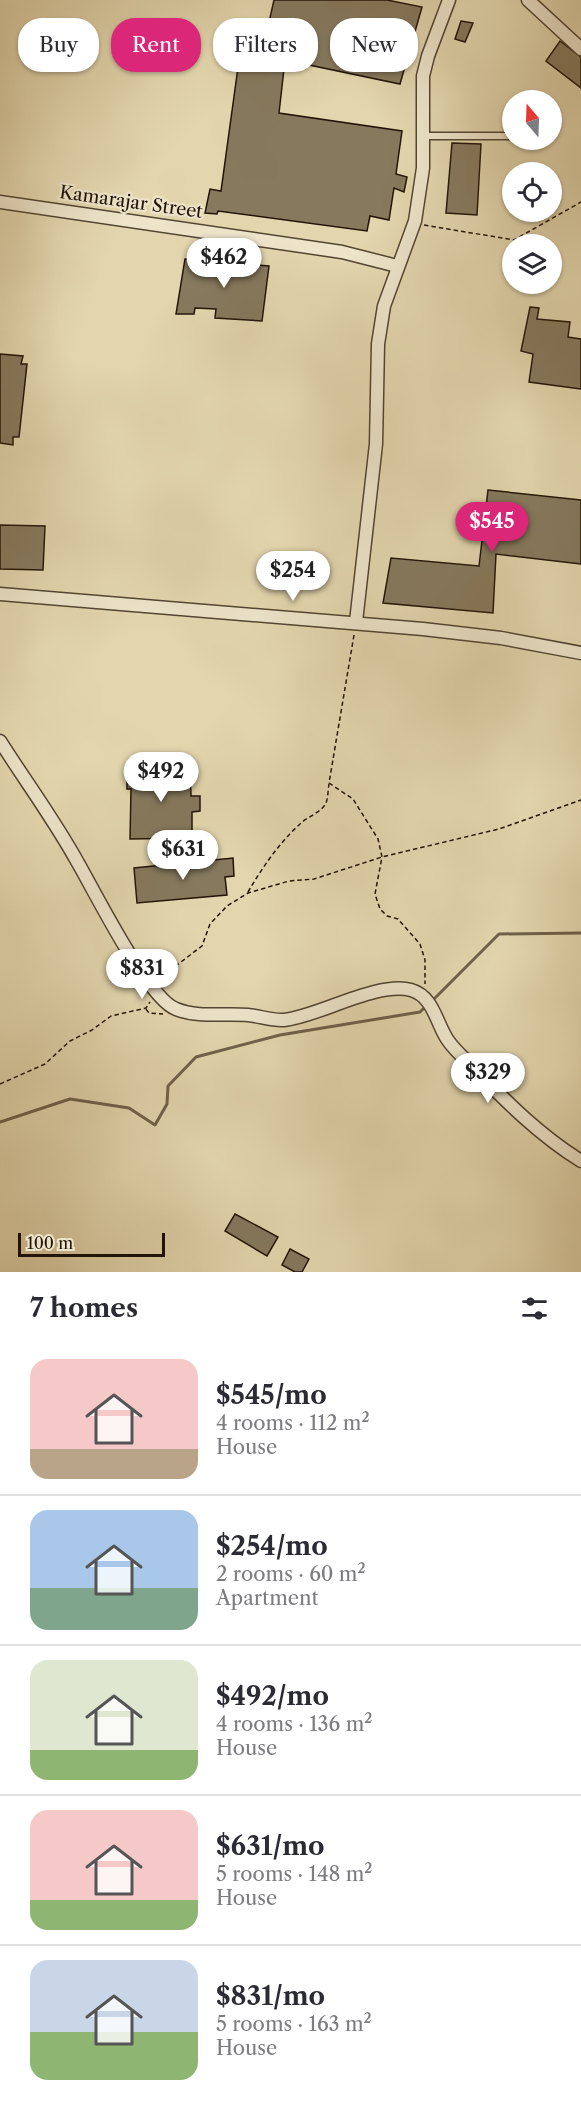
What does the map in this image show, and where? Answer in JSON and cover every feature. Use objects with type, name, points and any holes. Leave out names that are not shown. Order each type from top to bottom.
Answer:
[{"type":"street","points":[[356,622],[376,444],[378,344],[384,306],[414,224],[423,168],[423,76],[449,0]]},
{"type":"street","points":[[528,0],[581,49]]},
{"type":"street","name":"Kamarajar Street","points":[[0,202],[342,252],[397,266]]},
{"type":"street","points":[[0,594],[356,622],[501,638],[581,653]]},
{"type":"street","points":[[0,741],[78,863],[93,892],[154,991],[175,1009],[202,1014],[294,1019],[337,1003],[391,989],[411,990],[430,1006],[448,1040],[498,1093],[555,1145],[581,1161]]},
{"type":"lane","points":[[423,136],[502,136]]},
{"type":"path","points":[[414,224],[514,240],[581,202]]},
{"type":"path","points":[[248,893],[260,871],[289,836],[309,816],[320,811],[326,802],[356,622]]},
{"type":"path","points":[[329,783],[353,799],[378,839],[382,858],[375,894],[380,909],[387,916],[398,919],[420,944],[425,960],[423,972],[430,1006]]},
{"type":"path","points":[[146,1008],[154,991],[170,980],[177,965],[202,946],[210,924],[227,906],[248,893],[289,881],[314,879],[382,858],[499,829],[581,800]]},
{"type":"path","points":[[146,1008],[148,1013],[154,1015],[175,1009]]},
{"type":"path","points":[[0,1084],[45,1064],[70,1041],[92,1030],[111,1016],[146,1008]]},
{"type":"building","points":[[274,0],[387,0],[422,7],[418,21],[418,18],[330,18],[330,69],[318,67],[318,18],[270,18]]},
{"type":"building","points":[[461,21],[473,23],[465,42],[455,39]]},
{"type":"building","points":[[560,41],[581,57],[581,88],[546,61]]},
{"type":"building","points":[[237,72],[284,72],[279,113],[402,131],[396,174],[407,177],[404,192],[394,188],[389,220],[370,216],[367,231],[218,211],[217,214],[205,213],[210,189],[221,191]]},
{"type":"building","points":[[342,72],[403,72],[400,84]]},
{"type":"building","points":[[452,143],[481,144],[477,215],[446,213]]},
{"type":"building","points":[[185,259],[269,266],[262,321],[215,318],[216,309],[195,308],[194,314],[176,314]]},
{"type":"building","points":[[530,307],[539,308],[537,319],[570,322],[568,337],[581,339],[581,389],[529,382],[533,354],[521,351]]},
{"type":"building","points":[[0,354],[23,356],[21,364],[27,364],[19,437],[13,437],[13,445],[0,443]]},
{"type":"building","points":[[488,490],[581,500],[581,564],[496,554],[493,613],[383,603],[391,558],[479,566]]},
{"type":"building","points":[[0,525],[45,526],[43,570],[0,569]]},
{"type":"building","points":[[190,768],[191,796],[200,796],[200,811],[192,812],[192,838],[130,839],[131,789],[127,789],[127,769]]},
{"type":"building","points":[[233,858],[234,876],[225,877],[227,895],[137,903],[134,868]]},
{"type":"building","points":[[235,1214],[278,1237],[267,1256],[225,1231]]},
{"type":"building","points":[[290,1249],[309,1259],[302,1272],[295,1272],[282,1265]]},
{"type":"waterway","points":[[431,1002],[499,934],[581,933]]},
{"type":"waterway","points":[[0,1122],[70,1099],[129,1108],[155,1125],[167,1104],[168,1086],[196,1057],[280,1035],[420,1012],[426,1006]]}]
